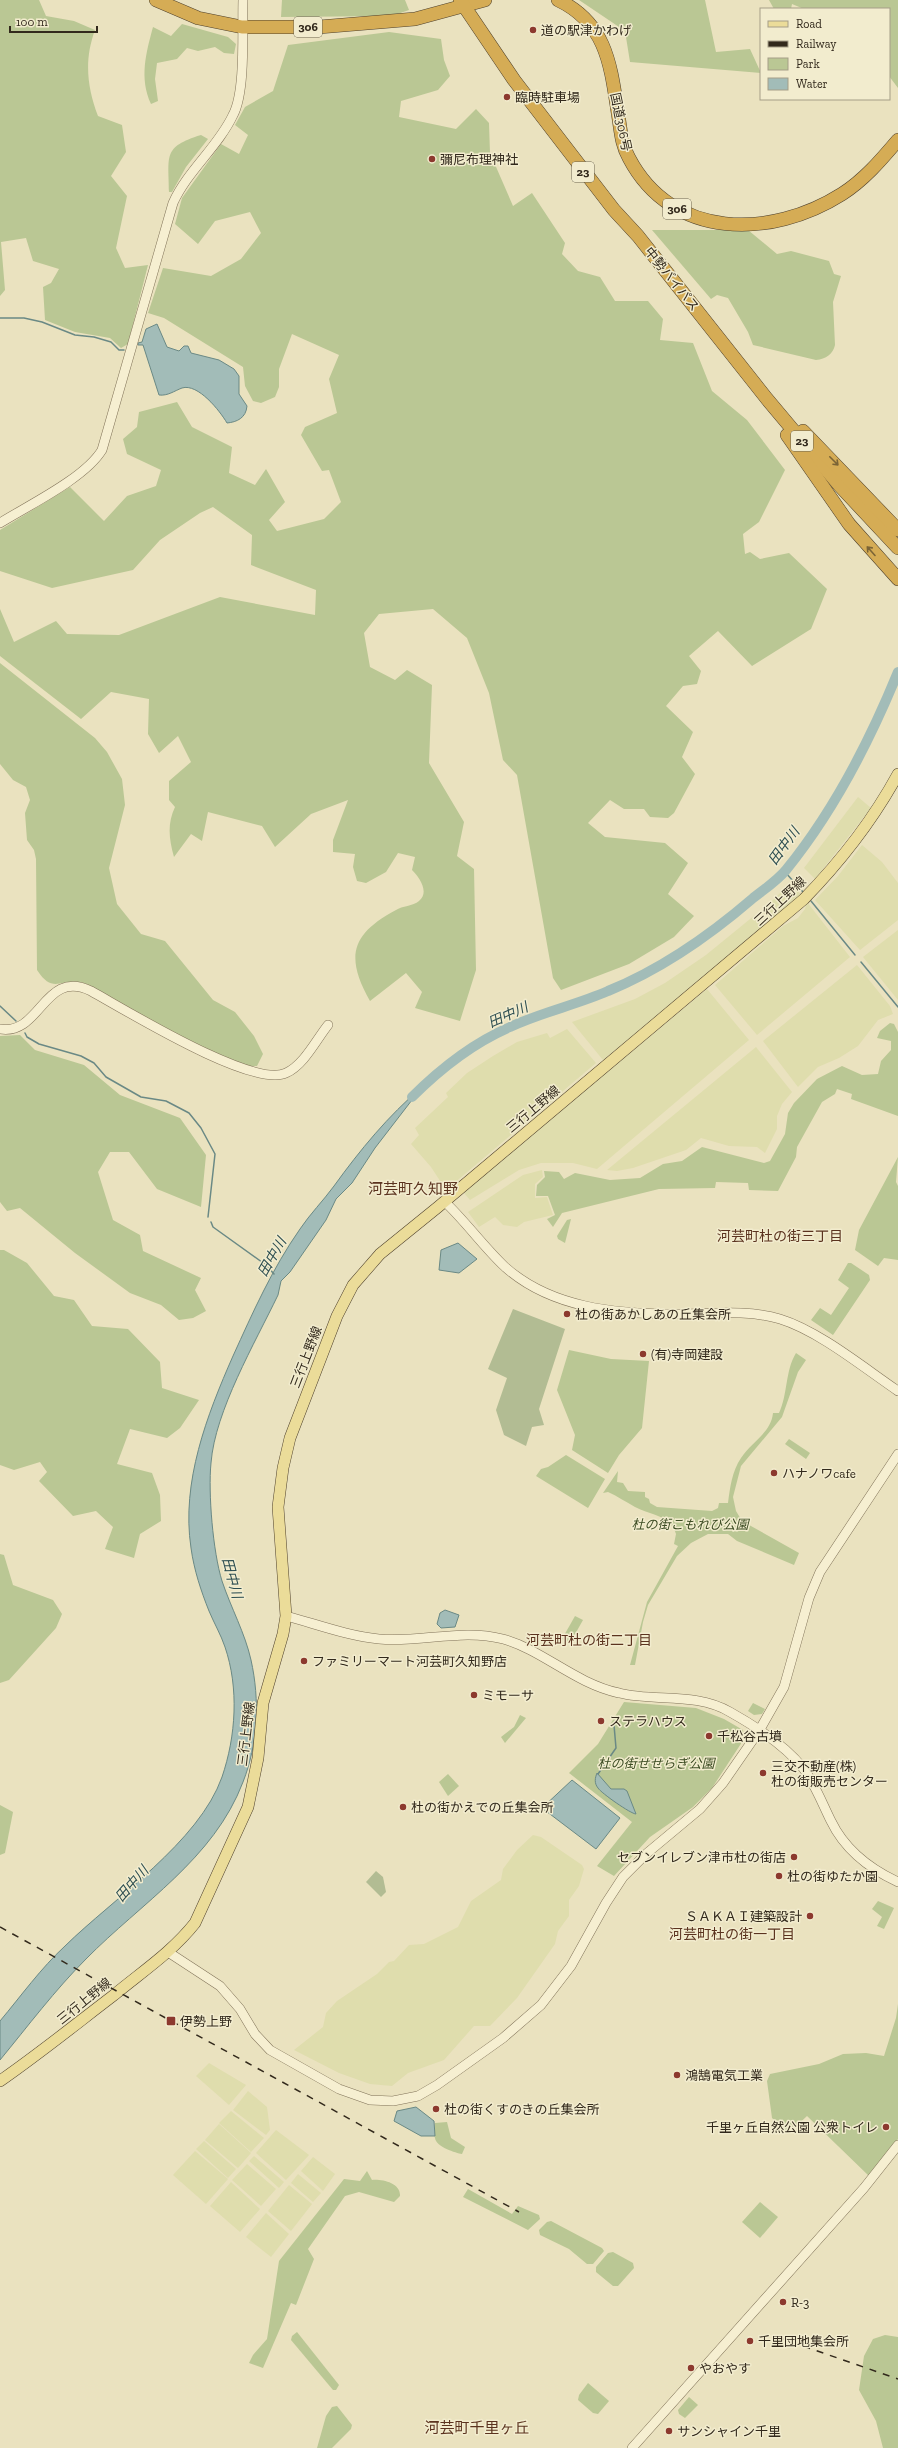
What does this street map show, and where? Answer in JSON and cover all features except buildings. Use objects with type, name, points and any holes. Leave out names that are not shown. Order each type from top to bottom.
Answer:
[{"type":"highway","name":"306","points":[[156,0],[198,18],[242,27],[319,27],[415,19],[462,3],[485,0]]},
{"type":"highway","name":"国道306号","points":[[558,0],[586,19],[601,40],[611,72],[624,145],[633,166],[660,197],[692,216],[718,223],[748,225],[780,221],[807,213],[853,186],[870,172],[898,140]]},
{"type":"highway","name":"中勢バイパス","points":[[462,3],[573,159],[713,329],[767,399],[840,486],[898,548]]},
{"type":"highway","points":[[713,329],[800,428],[843,470],[898,530]]},
{"type":"highway","points":[[713,329],[732,362],[790,439],[848,524],[898,579]]},
{"type":"main road","name":"三行上野線","points":[[0,2081],[37,2056],[168,1952],[195,1922],[248,1807],[258,1758],[263,1703],[279,1653],[286,1616],[278,1507],[283,1468],[290,1438],[336,1316],[349,1291],[367,1267],[392,1243],[445,1202],[804,900],[834,867],[878,809],[898,774]]},
{"type":"street","points":[[0,523],[94,462],[102,450],[173,203],[183,183],[225,128],[234,113],[239,95],[243,0]]},
{"type":"street","points":[[0,1030],[11,1030],[20,1027],[56,991],[65,987],[78,986],[91,991],[191,1046],[258,1073],[274,1076],[286,1073],[296,1065],[328,1025]]},
{"type":"street","points":[[445,1202],[503,1265],[522,1280],[541,1290],[581,1304],[616,1312],[752,1314],[780,1319],[816,1336],[898,1392]]},
{"type":"street","points":[[168,1952],[220,1986],[240,2009],[255,2034],[280,2056],[360,2098],[393,2101],[418,2096],[437,2085],[487,2050],[541,2005],[572,1966],[606,1903],[623,1877],[646,1854],[707,1803],[759,1731],[779,1697],[788,1677],[809,1598],[820,1572],[898,1454]]},
{"type":"street","points":[[286,1616],[380,1639],[468,1635],[504,1639],[522,1646],[570,1675],[598,1688],[634,1696],[710,1703],[732,1713],[783,1748],[802,1767],[832,1823],[852,1850],[870,1866],[898,1882]]},
{"type":"street","points":[[632,2448],[860,2192],[898,2145]]},
{"type":"shaded area","points":[[858,797],[871,808],[815,879],[804,868]]},
{"type":"shaded area","points":[[862,845],[882,862],[898,883],[898,920],[860,950],[815,900],[838,876]]},
{"type":"shaded area","points":[[791,882],[801,895],[772,922],[762,911]]},
{"type":"shaded area","points":[[807,902],[850,957],[757,1035],[715,985],[783,926],[798,918],[805,909]]},
{"type":"shaded area","points":[[755,915],[764,928],[603,1060],[572,1022],[635,999],[665,983],[706,955]]},
{"type":"shaded area","points":[[898,930],[898,1000],[863,957]]},
{"type":"shaded area","points":[[857,965],[890,1006],[893,1014],[878,1020],[858,1046],[839,1058],[818,1067],[798,1087],[763,1041]]},
{"type":"shaded area","points":[[707,989],[749,1040],[597,1169],[573,1163],[541,1163],[519,1170],[470,1200],[464,1193],[501,1160]]},
{"type":"shaded area","points":[[567,1029],[596,1063],[446,1190],[431,1167],[411,1144],[419,1135],[415,1128],[448,1097],[446,1093],[467,1073],[493,1056],[517,1042],[547,1033],[550,1038]]},
{"type":"shaded area","points":[[756,1047],[792,1092],[782,1104],[777,1116],[777,1129],[765,1153],[757,1147],[729,1146],[701,1138],[686,1150],[633,1168],[617,1171],[607,1170]]},
{"type":"shaded area","points":[[542,1170],[543,1177],[535,1184],[535,1198],[547,1197],[553,1215],[524,1222],[517,1227],[503,1225],[495,1217],[479,1227],[468,1212],[523,1175]]},
{"type":"shaded area","points":[[533,1835],[541,1837],[582,1865],[584,1869],[579,1886],[569,1900],[569,1916],[558,1931],[555,1944],[517,1998],[490,2026],[474,2026],[444,2060],[408,2073],[392,2086],[370,2084],[339,2073],[294,2050],[323,2027],[326,2013],[337,2001],[377,1974],[389,1962],[394,1961],[409,1945],[424,1944],[458,1927],[471,1901],[501,1880],[503,1869],[517,1850]]},
{"type":"shaded area","points":[[209,2063],[246,2085],[229,2105],[196,2076]]},
{"type":"shaded area","points":[[248,2091],[267,2107],[270,2130],[266,2135],[233,2110]]},
{"type":"shaded area","points":[[231,2111],[264,2138],[251,2152],[219,2123]]},
{"type":"shaded area","points":[[219,2124],[251,2153],[238,2168],[205,2140]]},
{"type":"shaded area","points":[[276,2130],[309,2155],[286,2180],[256,2153]]},
{"type":"shaded area","points":[[204,2141],[236,2169],[228,2178],[196,2149]]},
{"type":"shaded area","points":[[195,2151],[228,2179],[206,2204],[173,2175]]},
{"type":"shaded area","points":[[254,2156],[284,2182],[279,2188],[249,2161]]},
{"type":"shaded area","points":[[313,2157],[335,2174],[323,2191],[301,2171]]},
{"type":"shaded area","points":[[247,2164],[276,2189],[261,2206],[232,2180]]},
{"type":"shaded area","points":[[298,2174],[321,2193],[313,2202],[291,2183]]},
{"type":"shaded area","points":[[231,2182],[260,2209],[240,2232],[210,2206]]},
{"type":"shaded area","points":[[289,2185],[312,2204],[291,2231],[268,2211]]},
{"type":"shaded area","points":[[266,2213],[289,2234],[271,2257],[246,2237]]},
{"type":"green space","points":[[0,0],[39,0],[46,16],[74,21],[95,30],[89,52],[88,63],[91,95],[98,116],[122,125],[126,152],[111,176],[127,196],[116,248],[125,268],[148,265],[128,344],[121,348],[110,338],[75,332],[45,320],[43,287],[51,283],[59,269],[33,261],[26,238],[1,242],[5,290],[0,296]]},
{"type":"green space","points":[[282,0],[405,0],[409,10],[392,16],[281,17]]},
{"type":"green space","points":[[579,0],[705,0],[716,52],[750,49],[760,73],[630,62],[625,31]]},
{"type":"green space","points":[[769,0],[898,0],[898,88],[890,77],[890,8],[802,8],[792,4],[791,8],[773,8]]},
{"type":"green space","points":[[182,24],[228,37],[236,44],[234,54],[224,53],[215,47],[198,51],[187,48],[177,59],[157,63],[155,79],[158,101],[151,104],[145,85],[145,66],[153,27],[171,36]]},
{"type":"green space","points":[[389,32],[441,39],[444,60],[450,76],[438,90],[401,101],[399,117],[456,129],[476,109],[489,123],[490,153],[513,206],[532,193],[565,243],[562,254],[578,271],[600,277],[615,301],[648,301],[663,319],[660,340],[693,343],[712,391],[747,420],[785,470],[759,522],[743,534],[745,554],[750,552],[760,559],[789,553],[827,589],[811,629],[752,666],[718,631],[689,656],[701,671],[697,684],[683,686],[666,706],[693,732],[682,757],[695,774],[674,813],[668,818],[650,817],[644,809],[624,809],[610,800],[588,823],[605,837],[665,843],[688,863],[668,894],[694,916],[674,937],[629,964],[561,990],[553,978],[517,775],[503,760],[489,693],[467,638],[433,609],[379,614],[364,633],[370,667],[395,680],[407,670],[432,685],[429,763],[464,822],[457,856],[474,869],[476,970],[460,1021],[415,1008],[422,992],[406,973],[370,1001],[357,972],[355,959],[361,938],[369,928],[381,919],[398,909],[419,901],[424,893],[418,877],[412,870],[415,857],[398,853],[386,872],[366,883],[357,881],[353,867],[355,854],[333,852],[333,840],[348,800],[311,814],[275,847],[262,826],[208,812],[202,841],[191,834],[174,857],[171,844],[170,826],[172,813],[175,807],[169,800],[169,781],[191,762],[178,736],[159,753],[148,734],[149,699],[111,692],[81,719],[0,656],[0,609],[14,642],[56,621],[67,634],[119,635],[220,597],[315,615],[316,590],[251,565],[252,535],[213,507],[200,513],[160,540],[133,570],[52,588],[0,571],[0,530],[70,487],[104,521],[127,496],[156,486],[161,470],[127,454],[123,439],[137,427],[139,412],[177,402],[192,427],[232,447],[229,473],[255,485],[266,469],[285,502],[269,520],[277,531],[324,519],[341,502],[329,470],[322,471],[301,435],[305,427],[337,413],[329,379],[339,355],[292,334],[279,369],[279,387],[275,397],[261,403],[253,401],[245,386],[243,367],[164,318],[148,313],[163,268],[211,276],[241,259],[261,233],[250,212],[215,221],[198,244],[175,224],[182,198],[221,144],[239,154],[248,135],[235,125],[245,107],[273,91],[288,45]]},
{"type":"green space","points":[[201,135],[208,139],[186,167],[172,192],[169,192],[170,154],[180,144],[188,139]]},
{"type":"green space","points":[[652,230],[748,230],[777,254],[791,251],[829,261],[834,274],[841,276],[833,302],[835,345],[833,351],[826,357],[816,360],[753,345],[748,332],[728,298],[717,295],[711,299]]},
{"type":"green space","points":[[0,663],[95,738],[107,752],[122,779],[125,805],[109,868],[117,904],[141,934],[165,941],[213,1000],[235,1012],[254,1036],[263,1054],[257,1066],[246,1066],[169,1033],[93,987],[82,982],[52,983],[42,977],[37,970],[36,859],[34,850],[27,840],[25,813],[30,800],[26,787],[13,780],[0,764]]},
{"type":"green space","points":[[890,1023],[894,1024],[898,1032],[898,1116],[851,1099],[852,1094],[837,1089],[835,1094],[822,1102],[797,1147],[796,1157],[778,1191],[749,1190],[748,1183],[716,1182],[715,1188],[659,1189],[562,1213],[553,1227],[547,1219],[555,1215],[548,1196],[536,1196],[537,1185],[545,1177],[544,1171],[559,1172],[564,1179],[575,1173],[610,1180],[640,1178],[663,1164],[682,1161],[702,1147],[764,1163],[770,1161],[785,1134],[788,1113],[794,1103],[817,1079],[842,1066],[862,1075],[878,1074],[881,1061],[891,1050],[891,1041],[877,1038],[880,1031]]},
{"type":"green space","points":[[20,1035],[35,1050],[84,1065],[120,1095],[180,1118],[206,1155],[201,1207],[157,1189],[129,1152],[110,1152],[98,1172],[113,1220],[140,1235],[143,1251],[201,1278],[195,1290],[206,1311],[193,1318],[179,1320],[161,1305],[130,1293],[75,1253],[20,1208],[7,1211],[0,1202],[0,1036]]},
{"type":"green space","points":[[898,1157],[896,1182],[898,1186],[898,1260],[884,1258],[878,1266],[855,1250],[859,1230]]},
{"type":"green space","points":[[571,1219],[565,1243],[558,1239],[557,1236],[567,1220]]},
{"type":"green space","points":[[0,1250],[4,1250],[27,1263],[54,1296],[74,1300],[92,1326],[128,1329],[160,1362],[162,1388],[199,1400],[180,1428],[167,1438],[130,1429],[117,1464],[152,1473],[160,1495],[161,1521],[140,1534],[134,1558],[105,1549],[113,1527],[96,1511],[73,1516],[39,1481],[47,1472],[40,1462],[14,1470],[0,1465]]},
{"type":"green space","points":[[848,1263],[851,1263],[869,1275],[870,1280],[833,1335],[811,1320],[820,1308],[831,1315],[849,1288],[838,1280]]},
{"type":"green space","points":[[513,1309],[565,1329],[539,1409],[544,1425],[532,1427],[526,1446],[504,1435],[496,1410],[507,1378],[488,1369]]},
{"type":"green space","points":[[569,1350],[611,1359],[649,1361],[642,1428],[619,1455],[608,1473],[572,1450],[575,1435],[557,1390]]},
{"type":"green space","name":"杜の街こもれび公園","points":[[796,1353],[806,1360],[798,1372],[782,1417],[741,1466],[733,1497],[736,1511],[742,1521],[799,1553],[794,1565],[737,1541],[728,1534],[708,1534],[691,1543],[677,1556],[648,1605],[643,1622],[635,1665],[630,1665],[647,1602],[678,1546],[674,1544],[676,1534],[673,1528],[664,1519],[641,1510],[608,1492],[603,1493],[618,1471],[617,1482],[623,1483],[628,1491],[645,1492],[645,1497],[649,1499],[650,1503],[657,1507],[712,1511],[718,1508],[719,1503],[728,1503],[735,1468],[745,1452],[765,1432],[772,1420],[773,1413],[779,1413],[784,1398],[790,1367]]},
{"type":"green space","points":[[789,1439],[810,1453],[806,1459],[785,1444]]},
{"type":"green space","points":[[566,1455],[605,1479],[588,1508],[536,1476],[541,1469],[548,1467]]},
{"type":"green space","points":[[0,1554],[4,1555],[13,1585],[53,1600],[62,1614],[56,1628],[9,1680],[0,1683]]},
{"type":"green space","points":[[575,1616],[583,1620],[570,1643],[562,1639]]},
{"type":"green space","name":"杜の街せせらぎ公園","points":[[624,1702],[696,1708],[724,1719],[743,1730],[744,1739],[712,1788],[693,1807],[650,1837],[614,1876],[597,1866],[632,1822],[569,1773],[598,1744]]},
{"type":"green space","points":[[753,1703],[765,1709],[762,1714],[754,1715],[748,1711]]},
{"type":"green space","points":[[520,1715],[526,1718],[505,1743],[501,1737],[514,1727]]},
{"type":"green space","points":[[448,1774],[459,1786],[448,1796],[439,1782]]},
{"type":"green space","points":[[0,1805],[13,1812],[5,1853],[0,1855]]},
{"type":"green space","points":[[376,1871],[383,1877],[386,1892],[381,1897],[366,1882]]},
{"type":"green space","points":[[878,1901],[894,1908],[884,1929],[877,1926],[882,1917],[872,1909]]},
{"type":"green space","points":[[898,2004],[898,2139],[869,2176],[807,2116],[789,2133],[772,2118],[767,2081],[770,2074],[819,2064],[843,2054],[866,2053],[884,2056],[896,2018]]},
{"type":"green space","points":[[447,2122],[451,2138],[465,2147],[462,2154],[442,2147],[436,2141],[435,2123]]},
{"type":"green space","points":[[367,2171],[372,2180],[386,2181],[394,2185],[400,2196],[394,2202],[359,2192],[345,2196],[308,2249],[314,2259],[296,2305],[291,2303],[263,2368],[249,2363],[253,2355],[267,2339],[279,2261],[344,2179],[360,2181]]},
{"type":"green space","points":[[468,2189],[512,2214],[518,2206],[539,2215],[540,2219],[528,2230],[463,2197]]},
{"type":"green space","points":[[760,2202],[778,2217],[760,2238],[742,2222]]},
{"type":"green space","points":[[551,2221],[602,2248],[604,2251],[593,2264],[587,2264],[569,2249],[540,2235],[539,2230],[547,2222]]},
{"type":"green space","points":[[613,2252],[633,2263],[634,2268],[618,2286],[613,2286],[596,2272],[596,2267],[608,2253]]},
{"type":"green space","points":[[297,2332],[339,2385],[336,2390],[333,2390],[291,2340],[292,2336]]},
{"type":"green space","points":[[885,2335],[898,2337],[898,2448],[883,2448],[876,2421],[859,2390],[864,2356],[873,2339]]},
{"type":"green space","points":[[588,2383],[609,2401],[598,2414],[593,2413],[578,2400],[579,2395]]},
{"type":"green space","points":[[689,2397],[698,2405],[685,2418],[679,2414],[678,2410]]},
{"type":"green space","points":[[337,2406],[352,2425],[351,2429],[332,2448],[317,2448],[326,2416],[332,2407]]},
{"type":"water","points":[[157,324],[167,347],[179,351],[184,346],[188,346],[191,353],[219,360],[234,369],[239,376],[239,394],[247,406],[245,414],[240,419],[227,423],[214,405],[195,390],[182,388],[165,395],[159,395],[143,345],[138,345],[138,343],[142,342],[146,329]]},
{"type":"water","points":[[422,1087],[375,1148],[352,1183],[336,1199],[326,1220],[290,1272],[281,1281],[278,1295],[237,1378],[220,1422],[214,1443],[211,1463],[210,1490],[216,1555],[222,1581],[242,1630],[251,1660],[256,1691],[256,1722],[252,1753],[243,1782],[230,1809],[214,1834],[195,1857],[152,1899],[107,1938],[86,1959],[63,1983],[0,2060],[0,2021],[39,1973],[56,1955],[153,1868],[175,1846],[195,1824],[211,1801],[222,1777],[227,1761],[233,1729],[234,1695],[225,1647],[203,1596],[192,1556],[189,1523],[190,1498],[198,1449],[223,1378],[264,1291],[290,1244],[308,1218],[364,1147],[386,1122]]},
{"type":"water","points":[[458,1243],[477,1259],[459,1273],[439,1270],[441,1250]]},
{"type":"water","points":[[445,1610],[459,1615],[455,1627],[441,1628],[437,1624],[440,1613]]},
{"type":"water","points":[[597,1773],[611,1789],[624,1789],[627,1791],[636,1814],[600,1791],[595,1782]]},
{"type":"water","points":[[572,1780],[620,1818],[596,1849],[542,1808]]},
{"type":"water","points":[[416,2107],[434,2121],[435,2136],[421,2136],[394,2121],[397,2111]]},
{"type":"waterway","points":[[0,318],[24,318],[42,322],[75,335],[94,337],[111,342],[119,350],[124,350]]},
{"type":"waterway","name":"田中川","points":[[412,1097],[434,1076],[470,1049],[496,1033],[534,1017],[608,991],[647,973],[666,962],[702,939],[774,882],[786,870],[820,824],[835,800],[875,725],[898,672]]},
{"type":"waterway","points":[[785,872],[803,892]]},
{"type":"waterway","points":[[811,901],[855,955]]},
{"type":"waterway","points":[[861,962],[898,1007]]},
{"type":"waterway","points":[[0,1006],[16,1021]]},
{"type":"waterway","points":[[25,1033],[27,1037],[39,1044],[81,1056],[94,1063],[106,1077],[141,1097],[166,1101],[189,1113],[201,1128],[215,1154],[208,1217]]},
{"type":"waterway","points":[[211,1222],[213,1227],[266,1265],[274,1274]]},
{"type":"waterway","points":[[598,1774],[616,1748],[614,1725]]},
{"type":"railway","points":[[0,1927],[519,2212]]},
{"type":"railway","points":[[777,2337],[898,2379]]},
{"type":"place","name":"道の駅津かわげ","points":[[533,30]]},
{"type":"place","name":"臨時駐車場","points":[[507,97]]},
{"type":"place","name":"彌尼布理神社","points":[[432,159]]},
{"type":"place","name":"杜の街あかしあの丘集会所","points":[[567,1314]]},
{"type":"place","name":"(有)寺岡建設","points":[[643,1354]]},
{"type":"place","name":"ハナノワcafe","points":[[774,1473]]},
{"type":"place","name":"ファミリーマート河芸町久知野店","points":[[304,1661]]},
{"type":"place","name":"ミモーサ","points":[[474,1695]]},
{"type":"place","name":"ステラハウス","points":[[601,1721]]},
{"type":"place","name":"千松谷古墳","points":[[709,1736]]},
{"type":"place","name":"三交不動産(株) 杜の街販売センター","points":[[763,1773]]},
{"type":"place","name":"杜の街かえでの丘集会所","points":[[403,1807]]},
{"type":"place","name":"セブンイレブン津市杜の街店","points":[[794,1857]]},
{"type":"place","name":"杜の街ゆたか園","points":[[779,1876]]},
{"type":"place","name":"ＳＡＫＡＩ建築設計","points":[[810,1916]]},
{"type":"place","name":"伊勢上野","points":[[171,2021]]},
{"type":"place","name":"鴻鵠電気工業","points":[[677,2075]]},
{"type":"place","name":"杜の街くすのきの丘集会所","points":[[436,2109]]},
{"type":"place","name":"千里ヶ丘自然公園 公衆トイレ","points":[[886,2127]]},
{"type":"place","name":"R-3","points":[[783,2302]]},
{"type":"place","name":"千里団地集会所","points":[[750,2341]]},
{"type":"place","name":"やおやす","points":[[691,2368]]},
{"type":"place","name":"サンシャイン千里","points":[[669,2431]]},
{"type":"district","name":"河芸町久知野","points":[[413,1189]]},
{"type":"district","name":"河芸町杜の街三丁目","points":[[780,1236]]},
{"type":"district","name":"河芸町杜の街二丁目","points":[[589,1640]]},
{"type":"district","name":"河芸町杜の街一丁目","points":[[732,1934]]},
{"type":"district","name":"河芸町千里ヶ丘","points":[[477,2428]]}]
